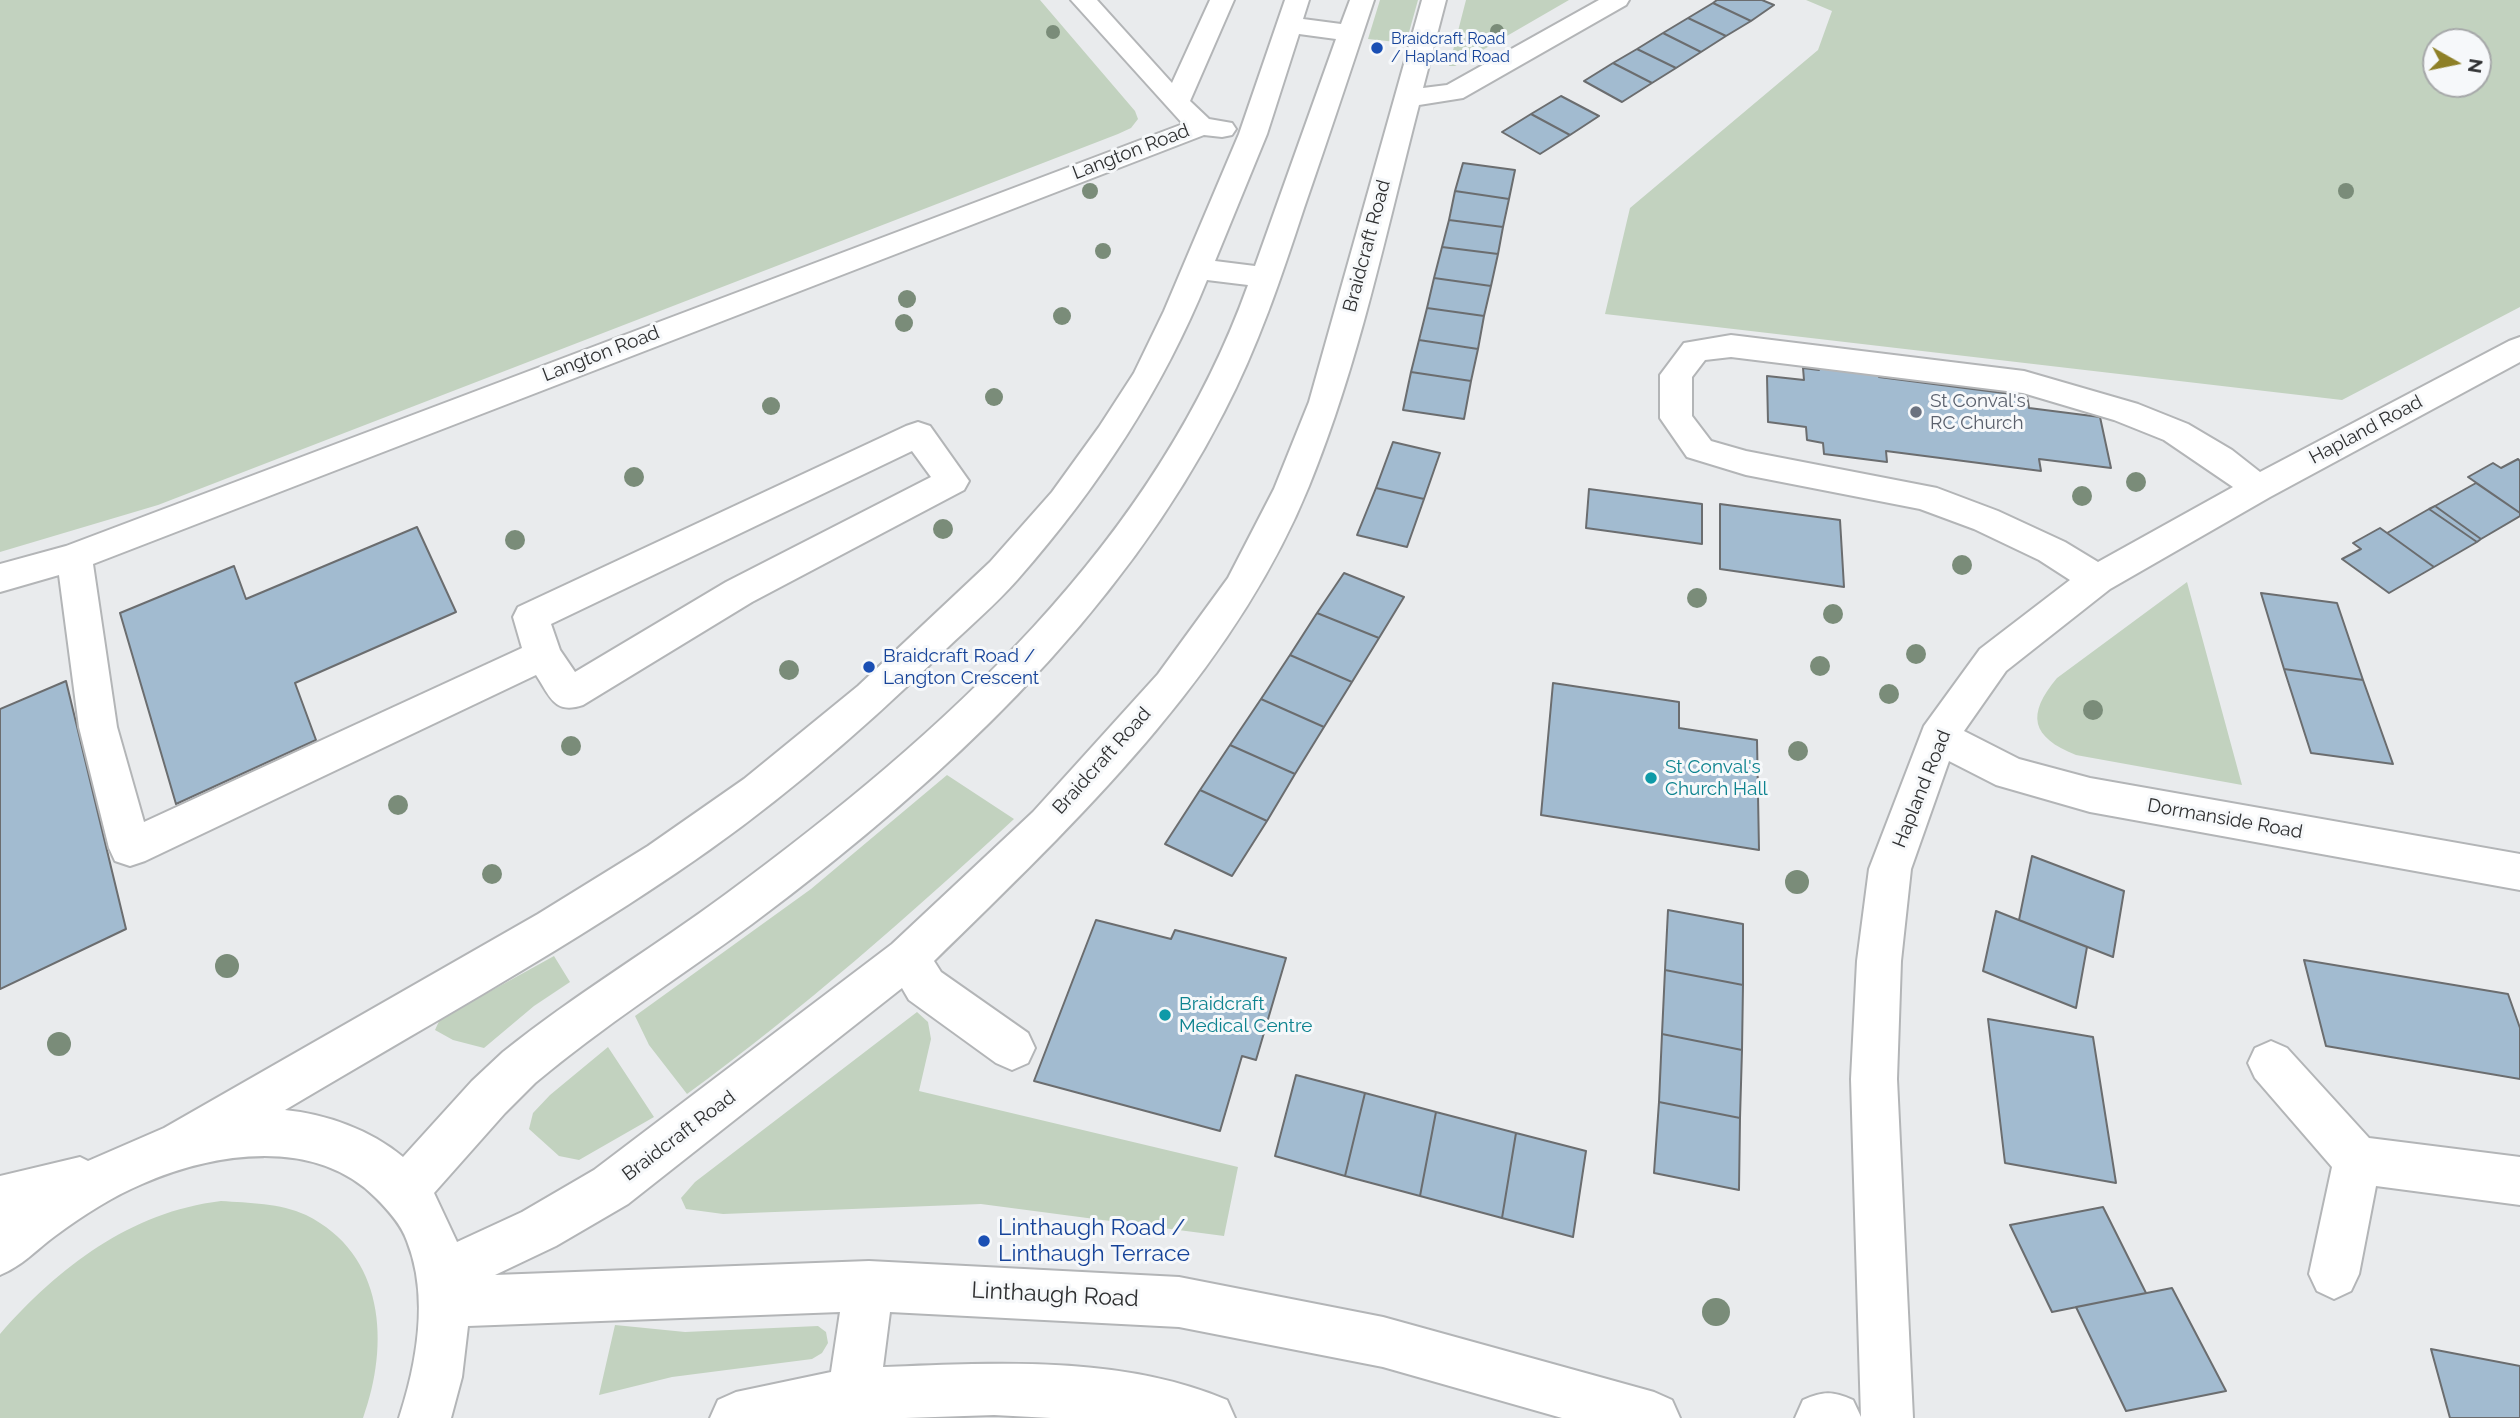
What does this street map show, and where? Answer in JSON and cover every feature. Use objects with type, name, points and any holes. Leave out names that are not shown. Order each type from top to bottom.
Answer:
[{"type":"street","points":[[1083,0],[1176,103],[1201,125],[1253,134]]},
{"type":"street","points":[[1176,103],[1222,0]]},
{"type":"street","points":[[405,1190],[501,1084],[541,1051],[745,904],[855,819],[940,746],[1014,671],[1101,575],[1161,491],[1214,402],[1248,326],[1362,0]]},
{"type":"street","name":"Braidcraft Road","points":[[442,1288],[611,1187],[907,958],[1056,814],[1171,685],[1241,587],[1292,489],[1325,402],[1434,0]]},
{"type":"street","points":[[1408,97],[1454,92],[1616,0]]},
{"type":"street","points":[[0,1251],[57,1205],[112,1173],[181,1145],[553,928],[663,859],[758,791],[872,697],[1003,572],[1064,502],[1149,374],[1179,312],[1253,134],[1292,12],[1351,33]]},
{"type":"street","name":"Langton Road","points":[[0,578],[74,557],[1201,125]]},
{"type":"street","points":[[1196,269],[1266,277]]},
{"type":"street","points":[[2097,579],[2052,551],[1986,520],[1925,497],[1746,463],[1699,449],[1676,418],[1676,375],[1695,351],[1731,346],[2024,382],[2126,412],[2176,432],[2220,459],[2258,488]]},
{"type":"street","name":"Hapland Road","points":[[1887,1418],[1874,1079],[1879,961],[1890,869],[1938,737],[1993,660],[2097,579],[2258,488],[2520,348]]},
{"type":"street","points":[[918,435],[952,481],[739,592],[569,694],[543,655],[531,617],[918,435]]},
{"type":"street","points":[[74,557],[98,727],[130,848],[543,655]]},
{"type":"street","name":"Dormanside Road","points":[[1938,737],[2010,773],[2090,795],[2520,872]]},
{"type":"street","points":[[907,958],[925,986],[1012,1048]]},
{"type":"street","points":[[2271,1063],[2357,1160],[2520,1181]]},
{"type":"street","points":[[181,1145],[218,1136],[276,1132],[322,1139],[364,1157],[405,1190],[428,1229],[442,1288],[444,1318],[438,1370],[425,1418]]},
{"type":"street","points":[[2334,1274],[2357,1160]]},
{"type":"street","points":[[0,1200],[112,1173]]},
{"type":"street","points":[[851,1406],[869,1286]]},
{"type":"street","name":"Linthaugh Road","points":[[442,1288],[869,1286],[1179,1302],[1383,1342],[1654,1418]]},
{"type":"street","points":[[736,1418],[994,1389],[1121,1396],[1209,1418]]},
{"type":"street","points":[[1821,1418],[1835,1418]]},
{"type":"green space","points":[[0,0],[1040,0],[1135,111],[1138,119],[1131,128],[1118,134],[158,505],[0,552]]},
{"type":"green space","points":[[1380,0],[1418,0],[1406,43],[1368,39]]},
{"type":"green space","points":[[1466,0],[1569,0],[1455,66],[1449,66]]},
{"type":"green space","points":[[1806,0],[2520,0],[2520,307],[2342,400],[1605,314],[1630,208],[1818,50],[1832,11]]},
{"type":"green space","points":[[2187,582],[2242,785],[2076,755],[2050,741],[2038,724],[2041,703],[2057,678]]},
{"type":"green space","points":[[947,775],[1014,819],[854,961],[772,1029],[687,1094],[649,1045],[635,1016],[811,889]]},
{"type":"green space","points":[[554,956],[570,982],[534,1006],[484,1048],[453,1040],[435,1030],[440,1019]]},
{"type":"green space","points":[[917,1012],[928,1022],[931,1039],[919,1091],[1238,1167],[1224,1236],[981,1204],[723,1214],[686,1209],[681,1198],[695,1182]]},
{"type":"green space","points":[[608,1047],[654,1117],[579,1160],[559,1156],[529,1129],[533,1113],[550,1095]]},
{"type":"green space","points":[[221,1201],[264,1204],[296,1211],[332,1232],[352,1253],[366,1277],[374,1303],[378,1332],[372,1390],[363,1418],[0,1418],[0,1334],[23,1310],[72,1265],[127,1230],[188,1207]]},
{"type":"green space","points":[[615,1325],[685,1332],[818,1326],[826,1332],[828,1343],[822,1353],[812,1359],[672,1377],[599,1395]]},
{"type":"building","points":[[1717,0],[1762,0],[1774,5],[1751,21],[1713,3]]},
{"type":"building","points":[[1713,3],[1751,21],[1726,36],[1688,18]]},
{"type":"building","points":[[1688,18],[1726,36],[1701,52],[1663,33]]},
{"type":"building","points":[[1663,33],[1701,52],[1676,68],[1637,49]]},
{"type":"building","points":[[1637,49],[1676,68],[1652,83],[1613,63]]},
{"type":"building","points":[[1613,63],[1652,83],[1622,102],[1584,81]]},
{"type":"building","points":[[1561,96],[1599,116],[1570,135],[1531,114]]},
{"type":"building","points":[[1531,114],[1570,135],[1540,154],[1502,132]]},
{"type":"building","points":[[1463,163],[1515,170],[1509,199],[1455,191]]},
{"type":"building","points":[[1455,191],[1509,199],[1503,227],[1449,220]]},
{"type":"building","points":[[1449,220],[1503,227],[1498,254],[1442,247]]},
{"type":"building","points":[[1442,247],[1498,254],[1491,286],[1434,278]]},
{"type":"building","points":[[1434,278],[1491,286],[1484,316],[1427,308]]},
{"type":"building","points":[[1427,308],[1484,316],[1478,349],[1419,340]]},
{"type":"building","points":[[1419,340],[1478,349],[1471,381],[1411,372]]},
{"type":"building","name":"St Conval's RC Church","points":[[1818,362],[1879,369],[1879,377],[2027,396],[2029,408],[2100,417],[2111,468],[2039,459],[2041,471],[1886,451],[1887,462],[1824,454],[1823,443],[1807,440],[1806,427],[1768,422],[1767,376],[1804,380],[1803,368],[1819,370]]},
{"type":"building","points":[[1411,372],[1471,381],[1464,419],[1403,410]]},
{"type":"building","points":[[1393,442],[1440,453],[1424,499],[1376,488]]},
{"type":"building","points":[[2518,459],[2520,513],[2468,477],[2493,463],[2501,468]]},
{"type":"building","points":[[2476,483],[2520,513],[2520,516],[2481,539],[2435,506]]},
{"type":"building","points":[[1376,488],[1424,499],[1407,547],[1357,535]]},
{"type":"building","points":[[1589,489],[1702,504],[1702,544],[1586,528]]},
{"type":"building","points":[[1720,504],[1840,520],[1844,587],[1720,569]]},
{"type":"building","points":[[2435,506],[2481,539],[2477,542],[2429,509]]},
{"type":"building","points":[[2429,509],[2477,542],[2434,567],[2387,533]]},
{"type":"building","points":[[417,527],[456,612],[295,683],[316,740],[176,804],[120,613],[234,566],[246,599]]},
{"type":"building","points":[[2380,528],[2434,567],[2389,593],[2342,559],[2361,549],[2353,543]]},
{"type":"building","points":[[1344,573],[1404,597],[1379,638],[1317,613]]},
{"type":"building","points":[[2261,593],[2337,603],[2363,680],[2284,669]]},
{"type":"building","points":[[1317,613],[1379,638],[1352,682],[1290,655]]},
{"type":"building","points":[[1290,655],[1352,682],[1324,727],[1261,699]]},
{"type":"building","points":[[2284,669],[2363,680],[2393,764],[2311,753]]},
{"type":"building","points":[[66,681],[126,929],[0,989],[0,709]]},
{"type":"building","name":"St Conval's Church Hall","points":[[1553,683],[1679,702],[1679,728],[1757,740],[1759,850],[1541,815]]},
{"type":"building","points":[[1261,699],[1324,727],[1295,774],[1230,745]]},
{"type":"building","points":[[1230,745],[1295,774],[1267,821],[1200,790]]},
{"type":"building","points":[[1200,790],[1267,821],[1232,876],[1165,844]]},
{"type":"building","points":[[2032,856],[2124,891],[2113,957],[2019,920]]},
{"type":"building","points":[[1668,910],[1743,924],[1743,985],[1665,970]]},
{"type":"building","points":[[1996,911],[2087,947],[2076,1008],[1983,971]]},
{"type":"building","name":"Braidcraft Medical Centre","points":[[1096,920],[1171,939],[1175,930],[1286,958],[1256,1060],[1242,1056],[1220,1131],[1034,1081]]},
{"type":"building","points":[[2304,960],[2508,994],[2520,1028],[2520,1079],[2326,1046]]},
{"type":"building","points":[[1665,970],[1743,985],[1742,1050],[1662,1034]]},
{"type":"building","points":[[1988,1019],[2093,1037],[2116,1183],[2005,1163]]},
{"type":"building","points":[[1662,1034],[1742,1050],[1740,1118],[1659,1102]]},
{"type":"building","points":[[1296,1075],[1365,1093],[1345,1176],[1275,1156]]},
{"type":"building","points":[[1365,1093],[1436,1112],[1420,1196],[1345,1176]]},
{"type":"building","points":[[1659,1102],[1740,1118],[1739,1190],[1654,1173]]},
{"type":"building","points":[[1436,1112],[1516,1133],[1502,1218],[1420,1196]]},
{"type":"building","points":[[1516,1133],[1586,1151],[1573,1237],[1502,1218]]},
{"type":"building","points":[[2103,1207],[2146,1293],[2052,1312],[2010,1225]]},
{"type":"building","points":[[2172,1288],[2226,1391],[2126,1411],[2076,1307]]},
{"type":"building","points":[[2431,1349],[2520,1366],[2520,1418],[2450,1418]]},
{"type":"place","name":"Braidcraft Road / Hapland Road","points":[[1377,48]]},
{"type":"place","name":"St Conval's RC Church","points":[[1916,412]]},
{"type":"place","name":"Braidcraft Road / Langton Crescent","points":[[869,667]]},
{"type":"place","name":"St Conval's Church Hall","points":[[1651,778]]},
{"type":"place","name":"Braidcraft Medical Centre","points":[[1165,1015]]},
{"type":"place","name":"Linthaugh Road / Linthaugh Terrace","points":[[984,1241]]}]
